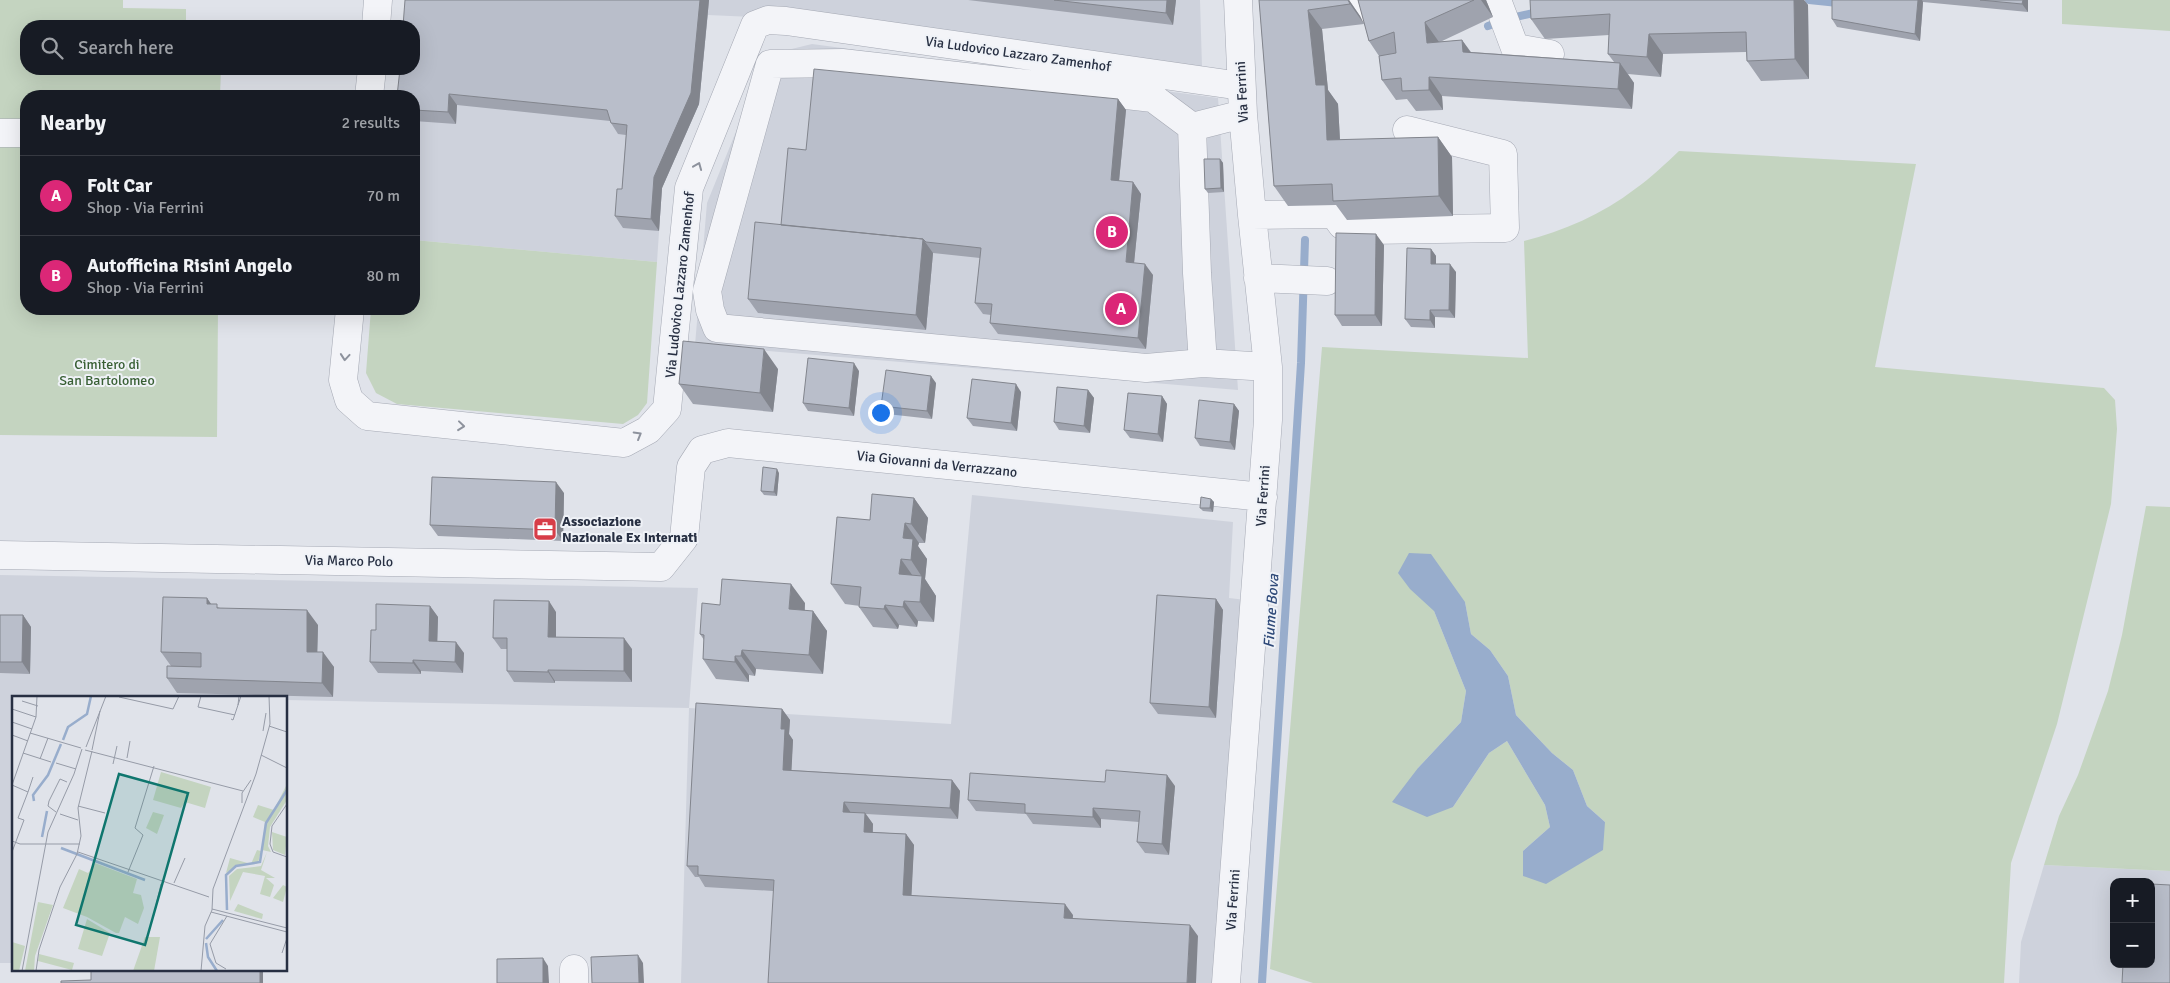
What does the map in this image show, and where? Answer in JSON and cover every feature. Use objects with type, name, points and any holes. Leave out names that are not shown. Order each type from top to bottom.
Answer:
[{"type":"street","points":[[376,20],[378,0]]},
{"type":"street","points":[[1303,8],[1387,8],[1419,0]]},
{"type":"street","name":"Via Ferrini","points":[[1226,983],[1268,420],[1268,367],[1241,86],[1247,6]]},
{"type":"street","points":[[1502,13],[1515,48],[1550,54]]},
{"type":"street","name":"Via Ludovico Lazzaro Zamenhof","points":[[349,315],[343,380],[349,400],[366,416],[624,444],[648,430],[667,409],[688,188],[755,25],[768,20],[786,21],[1241,86]]},
{"type":"street","points":[[1192,127],[1153,98],[842,63],[770,64],[707,291],[710,310],[717,328],[1146,368],[1203,363],[1268,367]]},
{"type":"street","points":[[370,90],[371,75]]},
{"type":"street","points":[[1192,127],[1243,114]]},
{"type":"street","points":[[1192,127],[1197,273],[1203,363]]},
{"type":"street","points":[[1252,215],[1334,214],[1342,225],[1368,230],[1505,228],[1503,154],[1407,130]]},
{"type":"street","points":[[0,133],[20,133]]},
{"type":"street","points":[[1258,278],[1311,280]]},
{"type":"street","name":"Via Giovanni da Verrazzano","points":[[684,538],[692,467],[702,450],[728,443],[1263,497]]},
{"type":"street","name":"Via Marco Polo","points":[[0,555],[661,567],[684,538]]},
{"type":"shaded area","points":[[414,0],[1200,0],[1202,67],[838,21],[708,15],[699,104],[662,188],[657,262],[420,241],[420,90],[408,90],[412,75],[420,75],[420,20],[414,20]]},
{"type":"shaded area","points":[[812,44],[1218,98],[1238,390],[695,345],[707,203],[767,55]]},
{"type":"shaded area","points":[[972,495],[1233,522],[1229,598],[1246,600],[1214,983],[681,983],[689,708],[951,724]]},
{"type":"shaded area","points":[[0,575],[698,588],[689,708],[288,700],[288,696],[12,696],[12,963],[0,963]]},
{"type":"shaded area","points":[[2044,865],[2170,871],[2170,983],[2019,983],[2021,942]]},
{"type":"green space","name":"Cimitero di San Bartolomeo","points":[[0,0],[123,0],[123,8],[186,9],[186,20],[20,20],[20,75],[221,75],[220,90],[20,90],[20,315],[218,315],[217,437],[0,435]]},
{"type":"green space","points":[[2062,0],[2170,0],[2170,31],[2062,24]]},
{"type":"green space","points":[[1679,151],[1916,164],[1875,367],[2104,388],[2115,400],[2117,429],[2111,504],[2057,724],[2011,863],[2004,983],[1313,983],[1270,969],[1322,347],[1528,358],[1524,241],[1568,227],[1610,206],[1647,180]],"holes":[[[1465,602],[1471,634],[1490,650],[1508,676],[1516,715],[1552,753],[1573,770],[1587,806],[1605,822],[1523,851],[1550,827],[1545,805],[1507,741],[1489,753],[1453,807],[1418,768],[1461,722],[1466,691],[1434,611]]]},
{"type":"green space","points":[[420,241],[657,262],[647,403],[638,415],[623,424],[397,404],[376,393],[366,373],[371,315],[420,315]]},
{"type":"green space","points":[[2146,506],[2170,507],[2170,871],[2044,865],[2059,816],[2078,775],[2108,691],[2122,635]]},
{"type":"water","points":[[1409,553],[1431,554],[1465,602],[1471,634],[1490,650],[1508,676],[1516,715],[1552,753],[1573,770],[1587,806],[1605,822],[1603,850],[1546,884],[1523,876],[1523,851],[1550,827],[1545,805],[1507,741],[1489,753],[1453,807],[1427,817],[1392,802],[1418,768],[1461,722],[1466,691],[1434,611],[1410,589],[1398,573]]},
{"type":"building","points":[[405,0],[700,0],[691,93],[654,177],[651,219],[615,216],[617,189],[622,189],[627,125],[611,123],[607,110],[449,94],[448,112],[420,110],[420,90],[398,90],[399,75],[420,75],[420,20],[403,20]]},
{"type":"building","points":[[1054,0],[1167,0],[1166,13]]},
{"type":"building","points":[[1259,0],[1348,0],[1350,4],[1308,10],[1316,85],[1325,85],[1327,140],[1438,137],[1439,196],[1333,201],[1332,184],[1274,186]]},
{"type":"building","points":[[1358,0],[1474,0],[1425,22],[1427,43],[1462,40],[1463,52],[1620,63],[1618,89],[1429,77],[1429,90],[1402,91],[1401,78],[1382,80],[1379,56],[1396,53],[1394,32],[1369,41]]},
{"type":"building","points":[[1530,0],[1794,0],[1795,59],[1747,61],[1746,32],[1649,34],[1647,57],[1608,54],[1610,14],[1531,19]]},
{"type":"building","points":[[1832,0],[1918,0],[1915,34],[1832,19]]},
{"type":"building","points":[[1980,0],[2023,0],[2022,4]]},
{"type":"building","points":[[814,69],[1118,99],[1111,180],[1133,182],[1126,262],[1145,264],[1138,338],[990,323],[992,304],[975,303],[981,248],[926,242],[923,239],[781,225],[788,148],[806,150]]},
{"type":"building","points":[[1204,159],[1220,159],[1221,188],[1205,189]]},
{"type":"building","points":[[755,222],[923,239],[916,315],[748,299]]},
{"type":"building","points":[[1336,233],[1376,234],[1375,315],[1335,315]]},
{"type":"building","points":[[1407,248],[1431,249],[1431,264],[1450,264],[1449,310],[1430,310],[1430,320],[1405,319]]},
{"type":"building","points":[[683,341],[764,349],[760,393],[679,384]]},
{"type":"building","points":[[808,358],[854,363],[849,408],[803,403]]},
{"type":"building","points":[[886,370],[931,376],[927,411],[881,406]]},
{"type":"building","points":[[972,379],[1016,384],[1011,423],[967,418]]},
{"type":"building","points":[[1057,387],[1088,390],[1084,426],[1054,422]]},
{"type":"building","points":[[1128,393],[1162,396],[1158,434],[1124,430]]},
{"type":"building","points":[[1199,400],[1234,404],[1230,442],[1195,438]]},
{"type":"building","points":[[763,467],[777,469],[774,492],[761,491]]},
{"type":"building","points":[[432,477],[556,482],[555,530],[430,525]]},
{"type":"building","points":[[872,494],[914,498],[911,524],[905,523],[903,538],[913,539],[911,560],[901,559],[899,574],[922,576],[920,602],[904,601],[903,607],[885,605],[884,609],[859,607],[861,587],[831,584],[837,517],[870,520]]},
{"type":"building","points":[[1201,497],[1211,499],[1210,508],[1200,508]]},
{"type":"building","points":[[722,579],[791,584],[789,609],[813,611],[809,655],[742,650],[741,656],[735,656],[735,662],[703,659],[704,635],[700,634],[702,603],[720,605]]},
{"type":"building","points":[[1157,595],[1216,599],[1209,707],[1150,703]]},
{"type":"building","points":[[163,597],[207,598],[207,604],[217,604],[217,608],[307,610],[307,652],[323,652],[322,683],[167,678],[167,666],[201,667],[201,653],[161,652]]},
{"type":"building","points":[[494,600],[549,601],[548,637],[624,638],[624,671],[507,671],[507,638],[493,638]]},
{"type":"building","points":[[376,604],[430,606],[429,641],[456,642],[455,662],[413,660],[413,663],[370,662],[371,630],[376,630]]},
{"type":"building","points":[[0,615],[23,615],[22,662],[0,662]]},
{"type":"building","points":[[696,703],[782,709],[781,729],[785,729],[783,770],[952,780],[950,808],[844,802],[843,812],[865,813],[864,832],[906,834],[903,895],[1065,904],[1064,918],[1190,925],[1187,983],[768,983],[774,880],[698,875],[698,866],[687,866]]},
{"type":"building","points":[[1106,770],[1167,775],[1162,844],[1137,842],[1140,811],[1093,808],[1093,817],[1025,813],[1025,804],[968,800],[970,773],[1105,782]]},
{"type":"building","points":[[2155,884],[2170,885],[2170,983],[2122,983],[2123,968],[2155,968]]},
{"type":"building","points":[[638,955],[639,983],[592,983],[591,957]]},
{"type":"building","points":[[543,958],[543,983],[497,983],[497,959]]},
{"type":"building","points":[[91,970],[260,970],[260,983],[61,983],[61,981],[91,980]]},
{"type":"waterway","name":"Fiume Bova","points":[[1809,0],[1838,3]]},
{"type":"waterway","name":"Fiume Bova","points":[[1488,26],[1507,19],[1538,12]]},
{"type":"waterway","name":"Fiume Bova","points":[[1262,983],[1301,363],[1305,240]]},
{"type":"place","name":"Autofficina Risini Angelo","points":[[1112,232]]},
{"type":"place","name":"Folt Car","points":[[1121,309]]},
{"type":"place","name":"Associazione Nazionale Ex Internati","points":[[545,529]]}]
